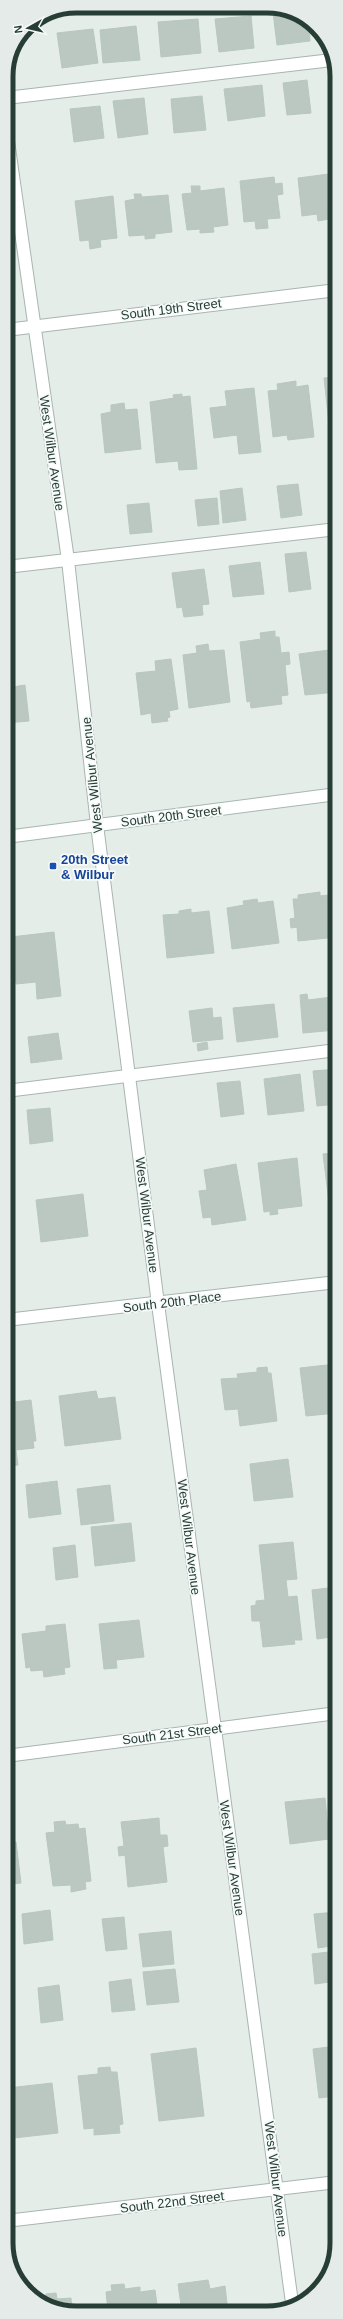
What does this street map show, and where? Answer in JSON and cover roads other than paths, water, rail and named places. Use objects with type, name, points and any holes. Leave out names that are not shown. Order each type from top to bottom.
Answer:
[{"type":"street","points":[[13,97],[328,60]]},
{"type":"street","name":"West Wilbur Avenue","points":[[13,179],[33,326],[68,560],[97,826],[158,1304],[292,2301]]},
{"type":"street","name":"South 19th Street","points":[[13,329],[330,291]]},
{"type":"street","points":[[13,566],[330,530]]},
{"type":"street","name":"South 20th Street","points":[[13,835],[97,826],[330,795]]},
{"type":"street","points":[[13,1090],[330,1051]]},
{"type":"street","name":"South 20th Place","points":[[13,1319],[158,1304],[330,1283]]},
{"type":"street","name":"South 21st Street","points":[[13,1755],[330,1714]]},
{"type":"street","name":"South 22nd Street","points":[[13,2220],[330,2183]]},
{"type":"place","name":"20th Street & Wilbur","points":[[53,866]]}]
